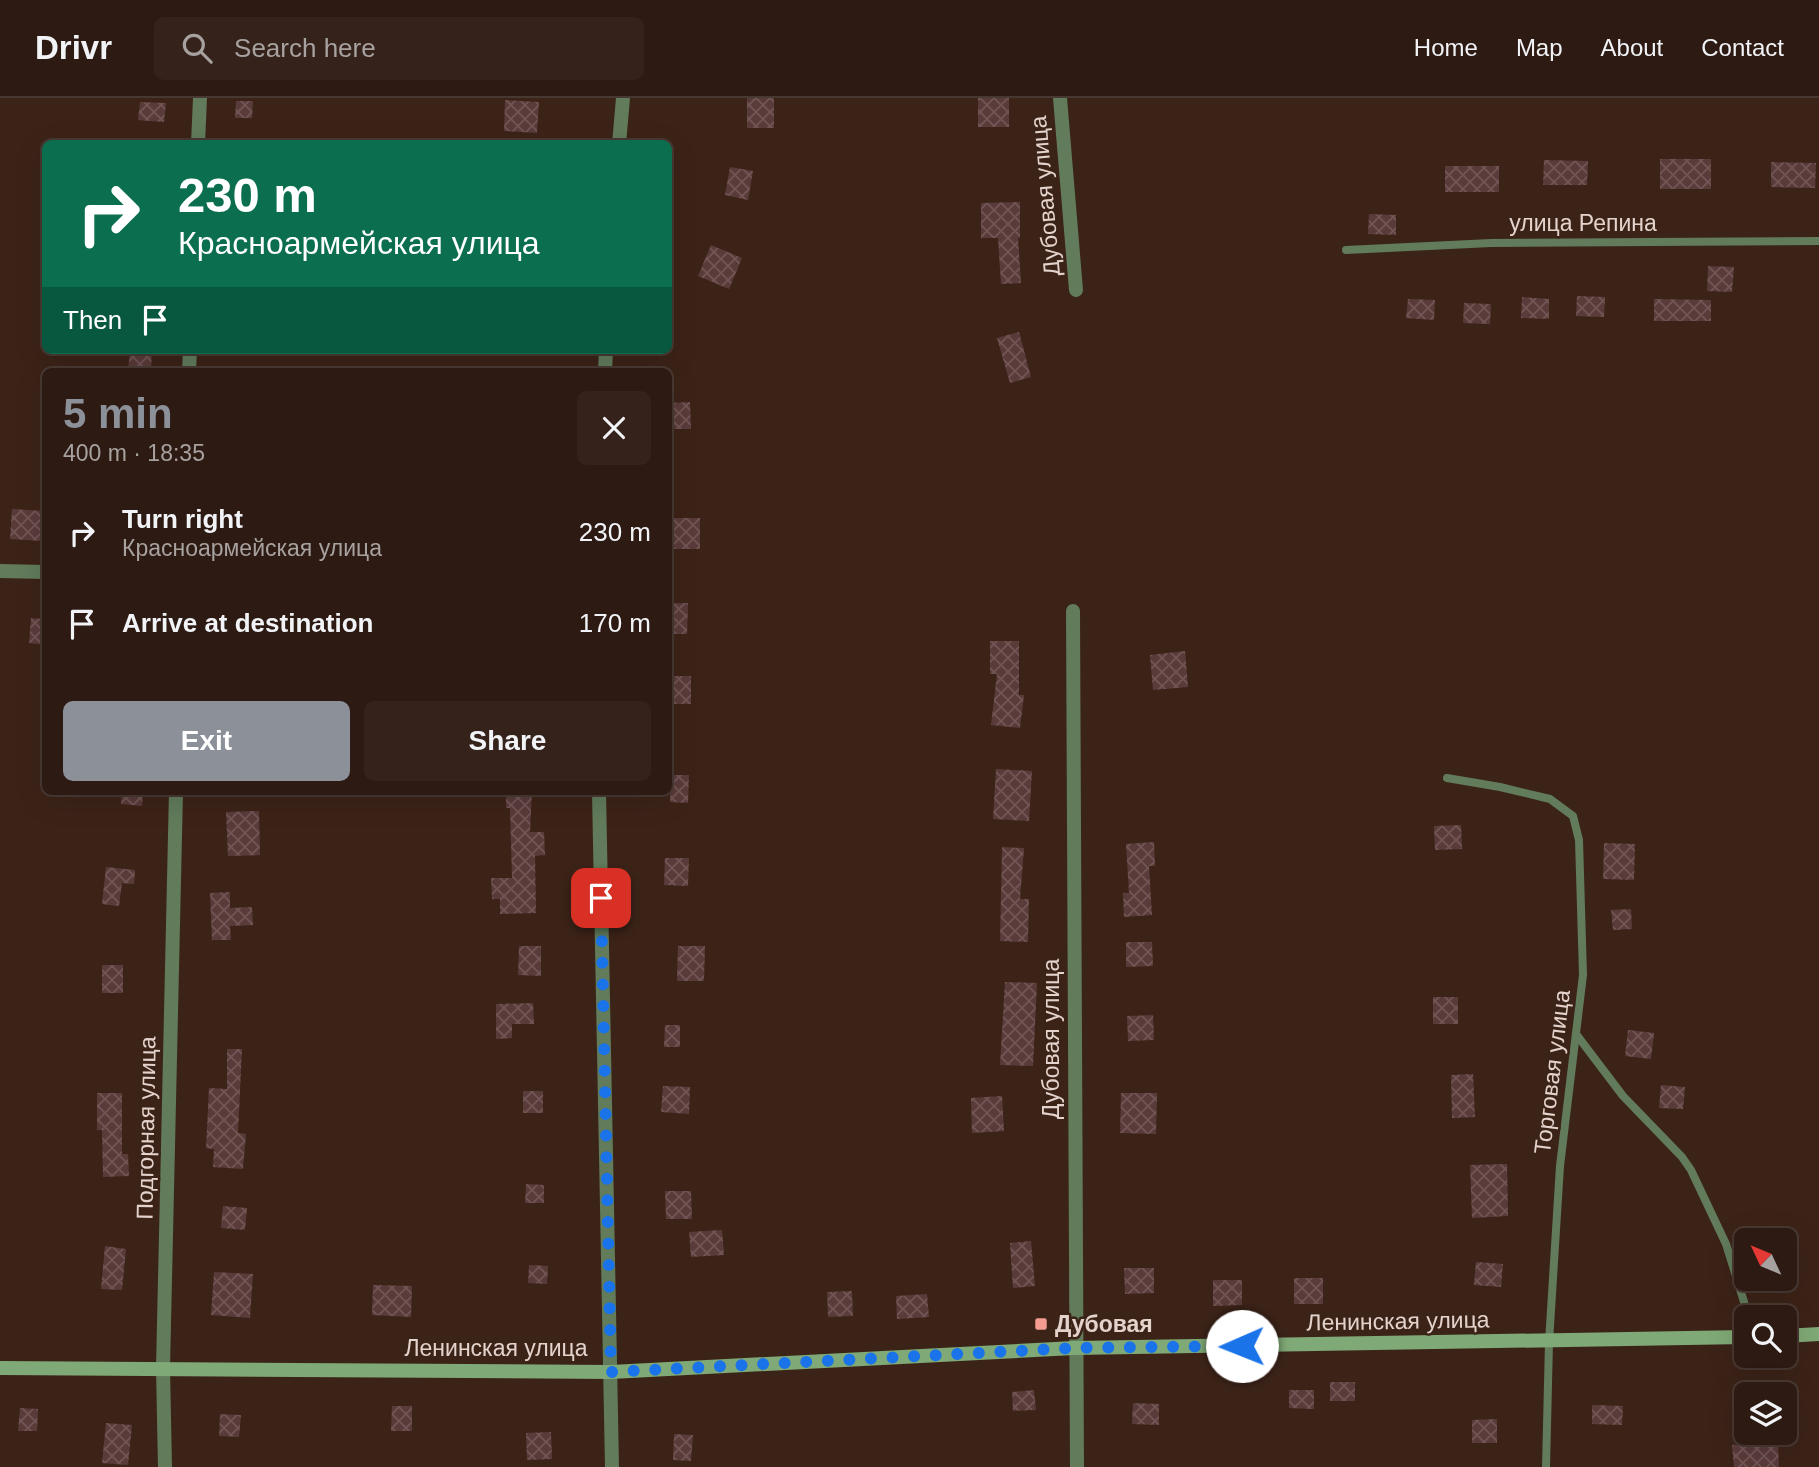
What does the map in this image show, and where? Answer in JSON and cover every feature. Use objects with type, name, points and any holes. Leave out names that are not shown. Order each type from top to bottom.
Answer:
[{"type":"main road","points":[[1797,1335],[1819,1334]]},
{"type":"main road","name":"Ленинская улица","points":[[0,1368],[611,1372],[1074,1348],[1734,1337]]},
{"type":"street","points":[[198,140],[200,98]]},
{"type":"street","points":[[619,140],[623,98]]},
{"type":"street","name":"Дубовая улица","points":[[1060,98],[1076,290]]},
{"type":"street","points":[[0,571],[42,572]]},
{"type":"street","name":"Дубовая улица","points":[[1073,611],[1076,1467]]},
{"type":"street","name":"Подгорная улица","points":[[165,1467],[163,1368],[176,795]]},
{"type":"street","points":[[599,795],[612,1467]]},
{"type":"lane","name":"улица Репина","points":[[1346,250],[1491,243],[1819,241]]},
{"type":"lane","name":"Торговая улица","points":[[1447,778],[1550,799],[1573,816],[1579,840],[1583,975],[1559,1166],[1549,1342],[1546,1467]]},
{"type":"lane","points":[[1576,1034],[1623,1096],[1682,1157],[1691,1170],[1726,1244],[1745,1305]]},
{"type":"building","points":[[747,98],[774,98],[774,128],[747,128]]},
{"type":"building","points":[[978,98],[1009,98],[1009,127],[978,127]]},
{"type":"building","points":[[505,100],[539,102],[537,133],[504,131]]},
{"type":"building","points":[[236,101],[253,101],[252,118],[235,118]]},
{"type":"building","points":[[140,102],[166,103],[164,122],[138,120]]},
{"type":"building","points":[[1660,159],[1711,159],[1711,189],[1660,189]]},
{"type":"building","points":[[1544,160],[1588,161],[1587,185],[1543,185]]},
{"type":"building","points":[[1771,162],[1816,163],[1815,188],[1771,187]]},
{"type":"building","points":[[1445,166],[1499,166],[1499,192],[1445,192]]},
{"type":"building","points":[[730,167],[753,171],[748,200],[725,195]]},
{"type":"building","points":[[1020,202],[1018,238],[1021,283],[1001,284],[998,238],[981,238],[981,203]]},
{"type":"building","points":[[1369,214],[1396,215],[1396,235],[1368,234]]},
{"type":"building","points":[[711,245],[742,258],[729,289],[698,276]]},
{"type":"building","points":[[1708,266],[1734,267],[1732,292],[1707,291]]},
{"type":"building","points":[[1577,296],[1605,297],[1604,317],[1576,316]]},
{"type":"building","points":[[1522,297],[1549,299],[1549,319],[1521,318]]},
{"type":"building","points":[[1408,299],[1435,300],[1434,320],[1406,318]]},
{"type":"building","points":[[1654,299],[1711,300],[1711,321],[1654,321]]},
{"type":"building","points":[[1464,303],[1491,304],[1490,324],[1463,323]]},
{"type":"building","points":[[1019,332],[1031,377],[1010,383],[997,338]]},
{"type":"building","points":[[130,354],[152,354],[151,368],[128,368]]},
{"type":"building","points":[[690,402],[691,429],[672,429],[672,403]]},
{"type":"building","points":[[12,509],[42,511],[42,541],[10,539]]},
{"type":"building","points":[[672,518],[700,518],[700,549],[672,549]]},
{"type":"building","points":[[672,603],[688,603],[687,634],[672,634]]},
{"type":"building","points":[[31,618],[42,619],[42,645],[29,643]]},
{"type":"building","points":[[990,641],[1019,641],[1019,695],[1024,695],[1020,728],[991,725],[997,674],[990,674]]},
{"type":"building","points":[[1185,651],[1188,687],[1153,690],[1150,655]]},
{"type":"building","points":[[672,676],[691,676],[691,704],[672,704]]},
{"type":"building","points":[[996,769],[1032,771],[1029,821],[993,819]]},
{"type":"building","points":[[672,775],[689,775],[688,803],[670,802]]},
{"type":"building","points":[[122,795],[143,795],[142,806],[121,804]]},
{"type":"building","points":[[506,795],[532,795],[530,832],[544,832],[545,855],[535,856],[536,913],[500,914],[500,899],[492,899],[491,878],[512,878],[510,808],[506,808]]},
{"type":"building","points":[[259,811],[260,855],[228,856],[226,812]]},
{"type":"building","points":[[1461,825],[1462,849],[1435,850],[1434,826]]},
{"type":"building","points":[[1154,842],[1155,866],[1149,866],[1152,915],[1124,917],[1123,893],[1129,893],[1126,844]]},
{"type":"building","points":[[1604,843],[1635,844],[1634,880],[1603,879]]},
{"type":"building","points":[[1002,847],[1024,848],[1020,899],[1029,899],[1028,942],[1000,941]]},
{"type":"building","points":[[665,858],[689,858],[688,886],[664,885]]},
{"type":"building","points":[[106,867],[135,870],[134,884],[122,883],[119,906],[102,904]]},
{"type":"building","points":[[230,892],[230,908],[252,907],[253,925],[230,926],[231,940],[212,940],[210,893]]},
{"type":"building","points":[[1631,909],[1632,929],[1613,930],[1611,910]]},
{"type":"building","points":[[1126,942],[1152,942],[1153,966],[1126,967]]},
{"type":"building","points":[[519,946],[541,946],[541,976],[518,975]]},
{"type":"building","points":[[678,946],[705,946],[704,981],[677,981]]},
{"type":"building","points":[[102,965],[123,965],[123,993],[102,993]]},
{"type":"building","points":[[1005,982],[1037,983],[1033,1066],[1000,1065]]},
{"type":"building","points":[[1433,997],[1458,997],[1458,1024],[1433,1024]]},
{"type":"building","points":[[533,1003],[534,1024],[512,1024],[512,1038],[496,1039],[496,1004]]},
{"type":"building","points":[[1153,1015],[1154,1040],[1128,1041],[1127,1016]]},
{"type":"building","points":[[665,1025],[680,1025],[680,1047],[664,1047]]},
{"type":"building","points":[[1628,1030],[1654,1033],[1651,1059],[1625,1056]]},
{"type":"building","points":[[227,1049],[242,1049],[238,1133],[246,1134],[243,1169],[213,1167],[214,1149],[206,1148],[209,1088],[227,1089]]},
{"type":"building","points":[[1473,1074],[1475,1117],[1452,1118],[1451,1075]]},
{"type":"building","points":[[1661,1085],[1685,1087],[1683,1109],[1659,1108]]},
{"type":"building","points":[[663,1086],[690,1087],[689,1114],[661,1112]]},
{"type":"building","points":[[523,1091],[543,1091],[543,1113],[523,1113]]},
{"type":"building","points":[[97,1093],[122,1093],[122,1154],[128,1154],[129,1176],[103,1177],[102,1130],[97,1130]]},
{"type":"building","points":[[1121,1093],[1157,1093],[1156,1134],[1120,1133]]},
{"type":"building","points":[[1002,1096],[1004,1131],[972,1133],[971,1098]]},
{"type":"building","points":[[1507,1164],[1508,1216],[1472,1218],[1470,1165]]},
{"type":"building","points":[[526,1184],[544,1185],[544,1203],[525,1203]]},
{"type":"building","points":[[665,1191],[691,1191],[692,1219],[666,1219]]},
{"type":"building","points":[[223,1206],[247,1208],[245,1230],[221,1228]]},
{"type":"building","points":[[722,1230],[724,1255],[691,1257],[689,1232]]},
{"type":"building","points":[[1031,1241],[1035,1286],[1013,1288],[1010,1243]]},
{"type":"building","points":[[105,1246],[126,1249],[122,1290],[101,1289]]},
{"type":"building","points":[[1476,1262],[1503,1264],[1501,1287],[1474,1285]]},
{"type":"building","points":[[529,1265],[548,1266],[547,1284],[528,1283]]},
{"type":"building","points":[[1124,1268],[1154,1268],[1154,1293],[1125,1294]]},
{"type":"building","points":[[214,1272],[253,1274],[250,1318],[211,1315]]},
{"type":"building","points":[[1294,1278],[1323,1278],[1323,1304],[1294,1304]]},
{"type":"building","points":[[1213,1280],[1242,1280],[1242,1305],[1213,1306]]},
{"type":"building","points":[[373,1285],[412,1286],[411,1317],[372,1315]]},
{"type":"building","points":[[852,1291],[853,1316],[828,1317],[827,1292]]},
{"type":"building","points":[[927,1294],[929,1317],[897,1319],[896,1296]]},
{"type":"building","points":[[1330,1382],[1355,1382],[1355,1401],[1330,1401]]},
{"type":"building","points":[[1034,1390],[1036,1410],[1013,1411],[1012,1392]]},
{"type":"building","points":[[1289,1390],[1314,1390],[1314,1409],[1289,1408]]},
{"type":"building","points":[[1133,1403],[1159,1404],[1159,1425],[1132,1424]]},
{"type":"building","points":[[1592,1405],[1623,1406],[1622,1425],[1592,1424]]},
{"type":"building","points":[[392,1406],[412,1406],[412,1431],[391,1431]]},
{"type":"building","points":[[20,1408],[38,1409],[37,1431],[18,1431]]},
{"type":"building","points":[[220,1414],[241,1415],[239,1437],[219,1436]]},
{"type":"building","points":[[1497,1419],[1497,1443],[1472,1443],[1472,1420]]},
{"type":"building","points":[[106,1423],[132,1425],[128,1465],[102,1463]]},
{"type":"building","points":[[551,1432],[552,1459],[527,1460],[526,1433]]},
{"type":"building","points":[[674,1434],[693,1435],[691,1461],[673,1460]]},
{"type":"building","points":[[1732,1445],[1778,1445],[1779,1467],[1734,1467]]},
{"type":"place","name":"Дубовая","points":[[1041,1324]]},
{"type":"route","points":[[601,898],[611,1372],[1074,1348],[1242,1346]]}]
